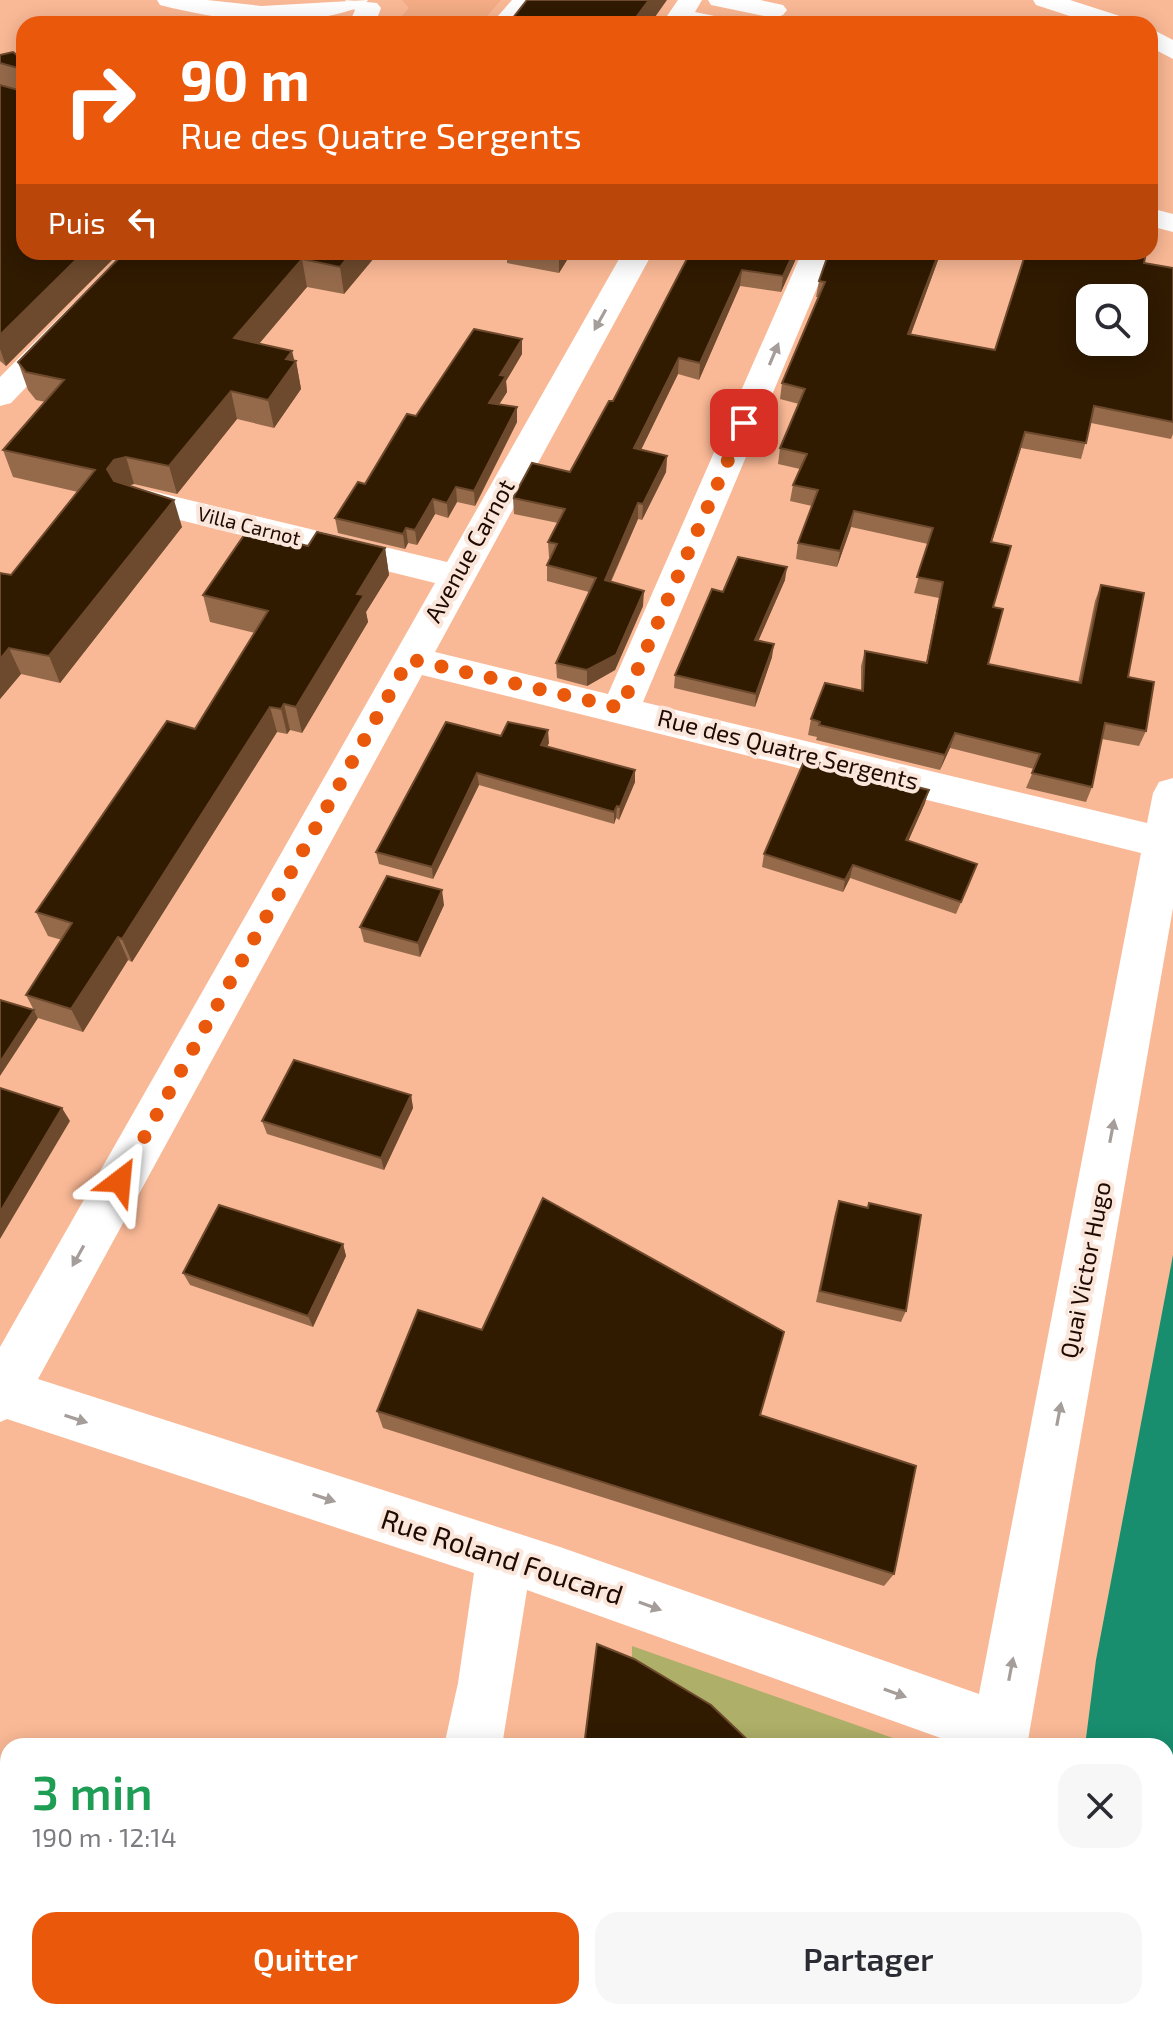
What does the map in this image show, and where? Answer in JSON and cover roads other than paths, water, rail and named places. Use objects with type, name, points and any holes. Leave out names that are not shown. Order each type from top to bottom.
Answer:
[{"type":"street","points":[[169,0],[246,14],[284,13],[357,0],[368,8],[365,16]]},
{"type":"street","points":[[511,16],[525,0]]},
{"type":"street","points":[[720,0],[773,11]]},
{"type":"street","points":[[1045,0],[1095,16]]},
{"type":"street","points":[[0,396],[133,260]]},
{"type":"street","name":"Avenue Carnot","points":[[1,1395],[634,260]]},
{"type":"street","points":[[621,708],[814,260]]},
{"type":"street","name":"Villa Carnot","points":[[135,498],[456,576]]},
{"type":"street","name":"Rue des Quatre Sergents","points":[[409,659],[621,708],[1165,843]]},
{"type":"street","name":"Quai Victor Hugo","points":[[998,1738],[1173,793]]},
{"type":"street","name":"Rue Roland Foucard","points":[[1,1395],[504,1556],[998,1738]]},
{"type":"street","points":[[475,1738],[486,1683],[504,1556]]}]
